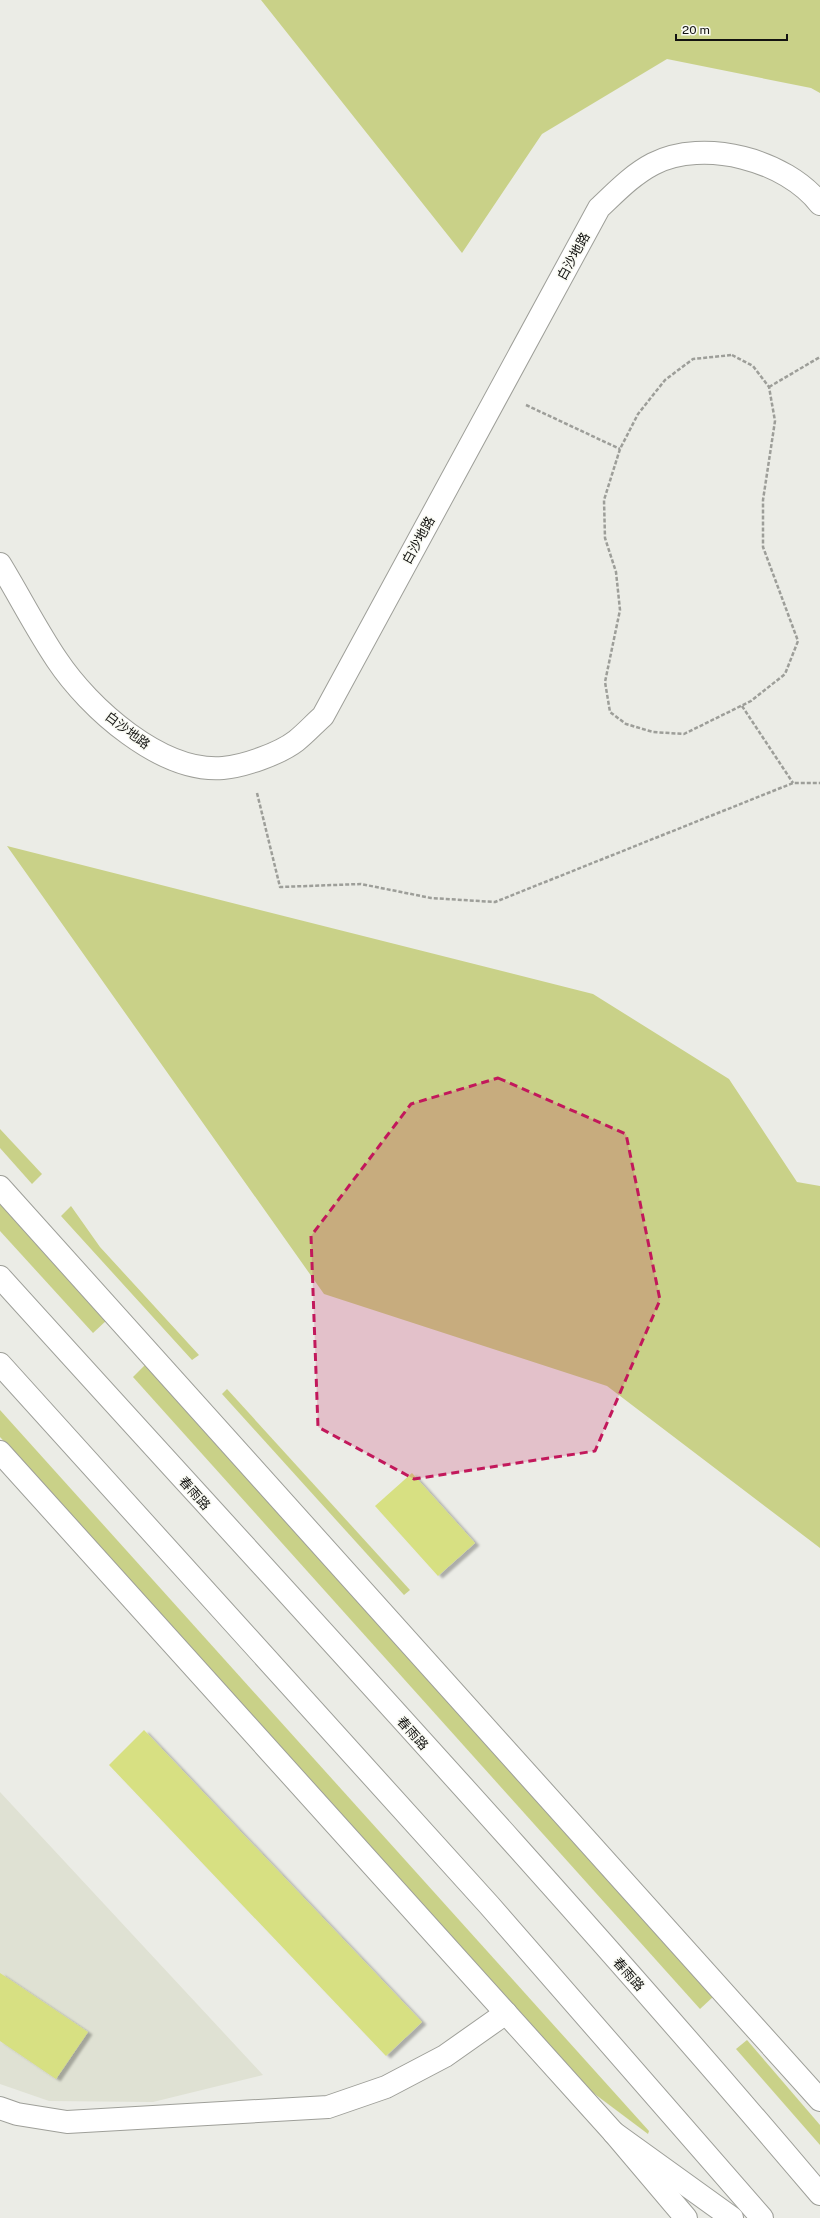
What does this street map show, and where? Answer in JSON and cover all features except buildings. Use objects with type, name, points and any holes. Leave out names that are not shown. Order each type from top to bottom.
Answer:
[{"type":"street","name":"白沙地路","points":[[0,564],[58,660],[84,692],[118,725],[145,746],[183,763],[223,768],[262,758],[295,741],[323,716],[599,208],[624,183],[654,163],[685,154],[718,154],[752,159],[784,172],[811,192],[820,204]]},
{"type":"street","points":[[0,1187],[820,2100]]},
{"type":"street","name":"春雨路","points":[[0,1277],[546,1880],[718,2073],[820,2194]]},
{"type":"street","points":[[0,1364],[489,1905],[762,2218]]},
{"type":"street","points":[[0,1452],[614,2133],[686,2218]]},
{"type":"street","points":[[0,2108],[17,2114],[67,2122],[328,2106],[386,2087],[445,2056],[506,2014]]},
{"type":"street","points":[[614,2133],[732,2218]]},
{"type":"path","points":[[732,355],[752,366],[769,388],[775,422],[763,500],[762,547],[798,641],[785,674],[751,701],[684,734],[653,732],[626,724],[610,712],[605,682],[620,610],[616,572],[605,538],[604,500],[620,449],[638,414],[665,380],[693,358],[732,355]]},
{"type":"path","points":[[769,388],[820,357]]},
{"type":"path","points":[[499,392],[620,449]]},
{"type":"path","points":[[742,706],[793,783]]},
{"type":"path","points":[[250,761],[280,887],[361,884],[431,898],[495,902],[793,783],[820,784]]},
{"type":"highlighted area","points":[[498,1078],[626,1134],[660,1300],[595,1451],[414,1479],[318,1427],[311,1236],[411,1104]]},
{"type":"shaded area","points":[[0,1792],[263,2075],[153,2102],[49,2101],[0,2084]]},
{"type":"green space","points":[[261,0],[820,0],[820,93],[811,88],[667,59],[542,134],[462,253]]},
{"type":"green space","points":[[7,846],[593,994],[729,1079],[797,1182],[820,1186],[820,1548],[607,1386],[324,1294]]},
{"type":"green space","points":[[0,1129],[42,1174],[32,1184],[0,1148]]},
{"type":"green space","points":[[0,1200],[108,1319],[93,1333],[0,1231]]},
{"type":"green space","points":[[71,1206],[100,1247],[199,1355],[192,1360],[61,1216]]},
{"type":"green space","points":[[147,1363],[714,1996],[700,2009],[133,1377]]},
{"type":"green space","points":[[227,1389],[410,1590],[404,1595],[222,1394]]},
{"type":"green space","points":[[0,1410],[649,2131],[648,2134],[592,2092],[0,1437]]},
{"type":"green space","points":[[747,2040],[820,2125],[820,2145],[736,2049]]}]
